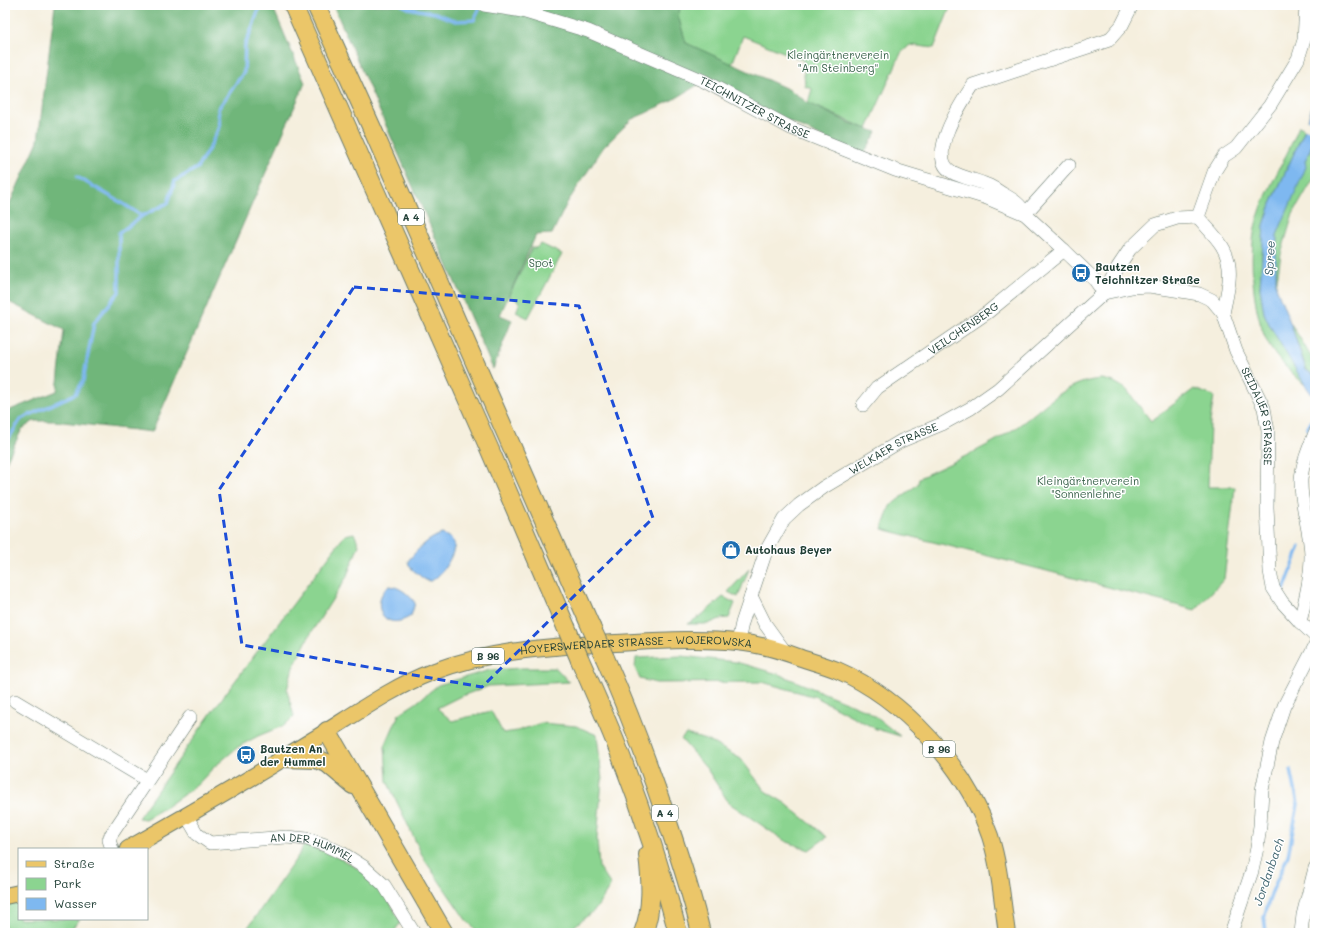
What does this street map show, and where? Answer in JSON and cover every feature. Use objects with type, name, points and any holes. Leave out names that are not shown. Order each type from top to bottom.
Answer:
[{"type":"highway","name":"A 4","points":[[317,7],[547,524],[626,707],[658,793],[702,929]]},
{"type":"highway","name":"A 4","points":[[296,12],[489,448],[615,741],[643,816],[666,888],[678,933]]},
{"type":"highway","points":[[327,731],[444,931]]},
{"type":"highway","points":[[282,758],[316,759],[327,763],[361,791]]},
{"type":"highway","points":[[643,816],[650,868],[650,903],[643,933]]},
{"type":"main road","name":"HOYERSWERDAER STRASSE - WOJEROWSKA","points":[[130,848],[186,816],[392,691],[431,672],[474,659],[522,650],[590,644],[672,640],[738,642],[786,652],[837,670],[866,686],[892,704],[935,744],[954,767],[969,791],[983,817],[991,838],[998,865],[1007,933]]},
{"type":"main road","points":[[5,896],[18,892]]},
{"type":"street","name":"TEICHNITZER STRASSE","points":[[1025,214],[1022,207],[1009,198],[987,185],[952,172],[946,167],[943,161],[945,138],[962,103],[973,85],[1109,40],[1122,25],[1132,5]]},
{"type":"street","points":[[1198,218],[1214,172],[1224,156],[1236,148],[1270,105],[1298,59],[1304,40],[1306,5]]},
{"type":"street","name":"TEICHNITZER STRASSE","points":[[490,6],[522,11],[588,31],[704,81],[791,128],[895,170],[987,198],[1025,214],[1095,280],[1104,293]]},
{"type":"street","points":[[1025,214],[1069,165]]},
{"type":"street","points":[[1104,293],[1130,249],[1155,225],[1177,218],[1198,218],[1222,246],[1229,259],[1230,276],[1223,313]]},
{"type":"street","name":"VEILCHENBERG","points":[[863,405],[876,388],[988,312],[1064,250]]},
{"type":"street","name":"SEIDAUER STRASSE","points":[[1104,293],[1143,286],[1199,294],[1212,300],[1223,313],[1236,350],[1264,406],[1268,431],[1267,507],[1270,572],[1273,588],[1282,602],[1315,636]]},
{"type":"street","name":"WELKAER STRASSE","points":[[738,642],[742,623],[766,551],[784,519],[799,505],[824,487],[901,442],[942,424],[971,408],[998,389],[1104,293]]},
{"type":"street","points":[[1300,622],[1308,587],[1311,555],[1301,480],[1304,463],[1315,433]]},
{"type":"street","points":[[751,596],[769,629],[786,652]]},
{"type":"street","points":[[1231,933],[1252,872],[1260,826],[1262,790],[1272,742],[1284,706],[1303,668],[1313,656]]},
{"type":"street","points":[[16,702],[148,780]]},
{"type":"street","points":[[112,848],[110,840],[111,835],[190,717]]},
{"type":"street","name":"AN DER HUMMEL","points":[[186,816],[197,834],[210,843],[286,837],[308,839],[342,853],[364,867],[384,885],[414,933]]},
{"type":"street","points":[[1301,933],[1303,915],[1315,868]]},
{"type":"highlighted area","points":[[354,287],[579,306],[653,518],[482,687],[242,645],[219,490]]},
{"type":"green space","points":[[55,5],[272,5],[305,83],[152,432],[54,421],[34,421],[22,429],[5,464],[5,412],[57,391],[64,330],[5,300],[5,214],[38,141]]},
{"type":"green space","points":[[333,5],[681,5],[678,16],[686,43],[790,90],[808,103],[850,123],[877,132],[862,156],[704,81],[678,97],[632,119],[603,148],[567,203],[552,234],[536,235],[500,315],[512,320],[493,369]]},
{"type":"green space","name":"Kleingärtnerverein \"Am Steinberg\"","points":[[681,5],[951,5],[934,48],[910,45],[901,53],[867,129],[808,103],[812,89],[805,86],[803,60],[743,36],[732,64],[686,43],[678,16]]},
{"type":"green space","points":[[1299,126],[1305,129],[1271,204],[1264,225],[1260,288],[1264,313],[1270,326],[1305,385],[1286,368],[1270,347],[1264,335],[1259,320],[1256,303],[1252,267],[1254,233],[1261,208]]},
{"type":"green space","points":[[1315,138],[1315,176],[1293,214],[1281,254],[1276,287],[1277,235]]},
{"type":"green space","name":"Spot","points":[[541,244],[562,254],[528,318],[516,312],[520,302],[509,296],[532,248],[536,248]]},
{"type":"green space","points":[[1290,322],[1315,363],[1315,376],[1307,370]]},
{"type":"green space","name":"Kleingärtnerverein \"Sonnenlehne\"","points":[[1102,379],[1114,382],[1126,389],[1151,421],[1194,389],[1214,396],[1210,422],[1208,487],[1235,487],[1224,579],[1195,610],[882,529],[890,506],[918,484],[919,478],[1000,438],[1064,391],[1088,381]]},
{"type":"green space","points":[[354,533],[359,545],[346,578],[311,633],[293,667],[287,690],[294,716],[285,725],[258,736],[238,747],[213,768],[197,785],[166,807],[145,819],[138,818],[214,709],[345,535]]},
{"type":"green space","points":[[749,569],[738,597],[728,592]]},
{"type":"green space","points":[[723,597],[735,603],[729,618],[720,619],[708,624],[688,624],[703,614]]},
{"type":"green space","points":[[681,656],[736,662],[778,674],[868,711],[900,736],[876,729],[816,697],[762,682],[656,683],[640,679],[635,668],[636,658]]},
{"type":"green space","points":[[556,668],[569,682],[489,686],[459,697],[437,708],[452,721],[491,711],[503,733],[517,731],[541,723],[576,726],[597,735],[602,780],[597,838],[599,868],[611,885],[596,909],[572,928],[569,933],[479,933],[466,920],[424,859],[387,781],[385,746],[399,714],[416,703],[438,685],[490,670]]},
{"type":"green space","points":[[686,734],[709,741],[741,759],[765,791],[785,803],[827,837],[809,850],[785,841],[729,803],[707,769],[681,739]]},
{"type":"green space","points":[[304,845],[344,860],[371,878],[381,889],[401,922],[393,933],[244,933],[298,856]]},
{"type":"green space","points":[[18,900],[18,920],[79,920],[68,933],[5,933],[5,905]]},
{"type":"water","name":"Spree","points":[[1315,96],[1315,138],[1305,161],[1306,167],[1277,235],[1276,287],[1290,322],[1306,370],[1315,376],[1315,399],[1270,326],[1264,313],[1260,288],[1264,225],[1271,204],[1305,129]]},
{"type":"water","points":[[442,534],[449,537],[453,541],[453,553],[438,576],[428,581],[412,569],[408,561],[427,541]]},
{"type":"water","points":[[389,586],[400,589],[413,600],[415,603],[411,616],[401,621],[393,621],[386,619],[382,614],[380,600],[383,592]]},
{"type":"pier","points":[[1306,119],[1315,123],[1315,133],[1303,128]]},
{"type":"waterway","points":[[5,444],[21,419],[75,394],[83,381],[94,323],[119,292],[119,233],[142,216],[168,203],[175,181],[197,168],[211,145],[220,125],[218,109],[244,72],[245,45],[260,5]]},
{"type":"waterway","points":[[402,5],[408,8],[435,13],[456,21],[474,20],[481,6]]},
{"type":"waterway","points":[[77,177],[142,216]]},
{"type":"waterway","name":"Jordanbach","points":[[1307,429],[1315,415]]},
{"type":"waterway","name":"Jordanbach","points":[[1284,590],[1300,546]]},
{"type":"waterway","name":"Jordanbach","points":[[1266,933],[1264,917],[1271,894],[1288,855],[1298,804],[1291,770]]},
{"type":"place","name":"Bautzen Teichnitzer Straße","points":[[1081,273]]},
{"type":"place","name":"Autohaus Beyer","points":[[731,550]]},
{"type":"place","name":"Bautzen An der Hummel","points":[[246,755]]}]
